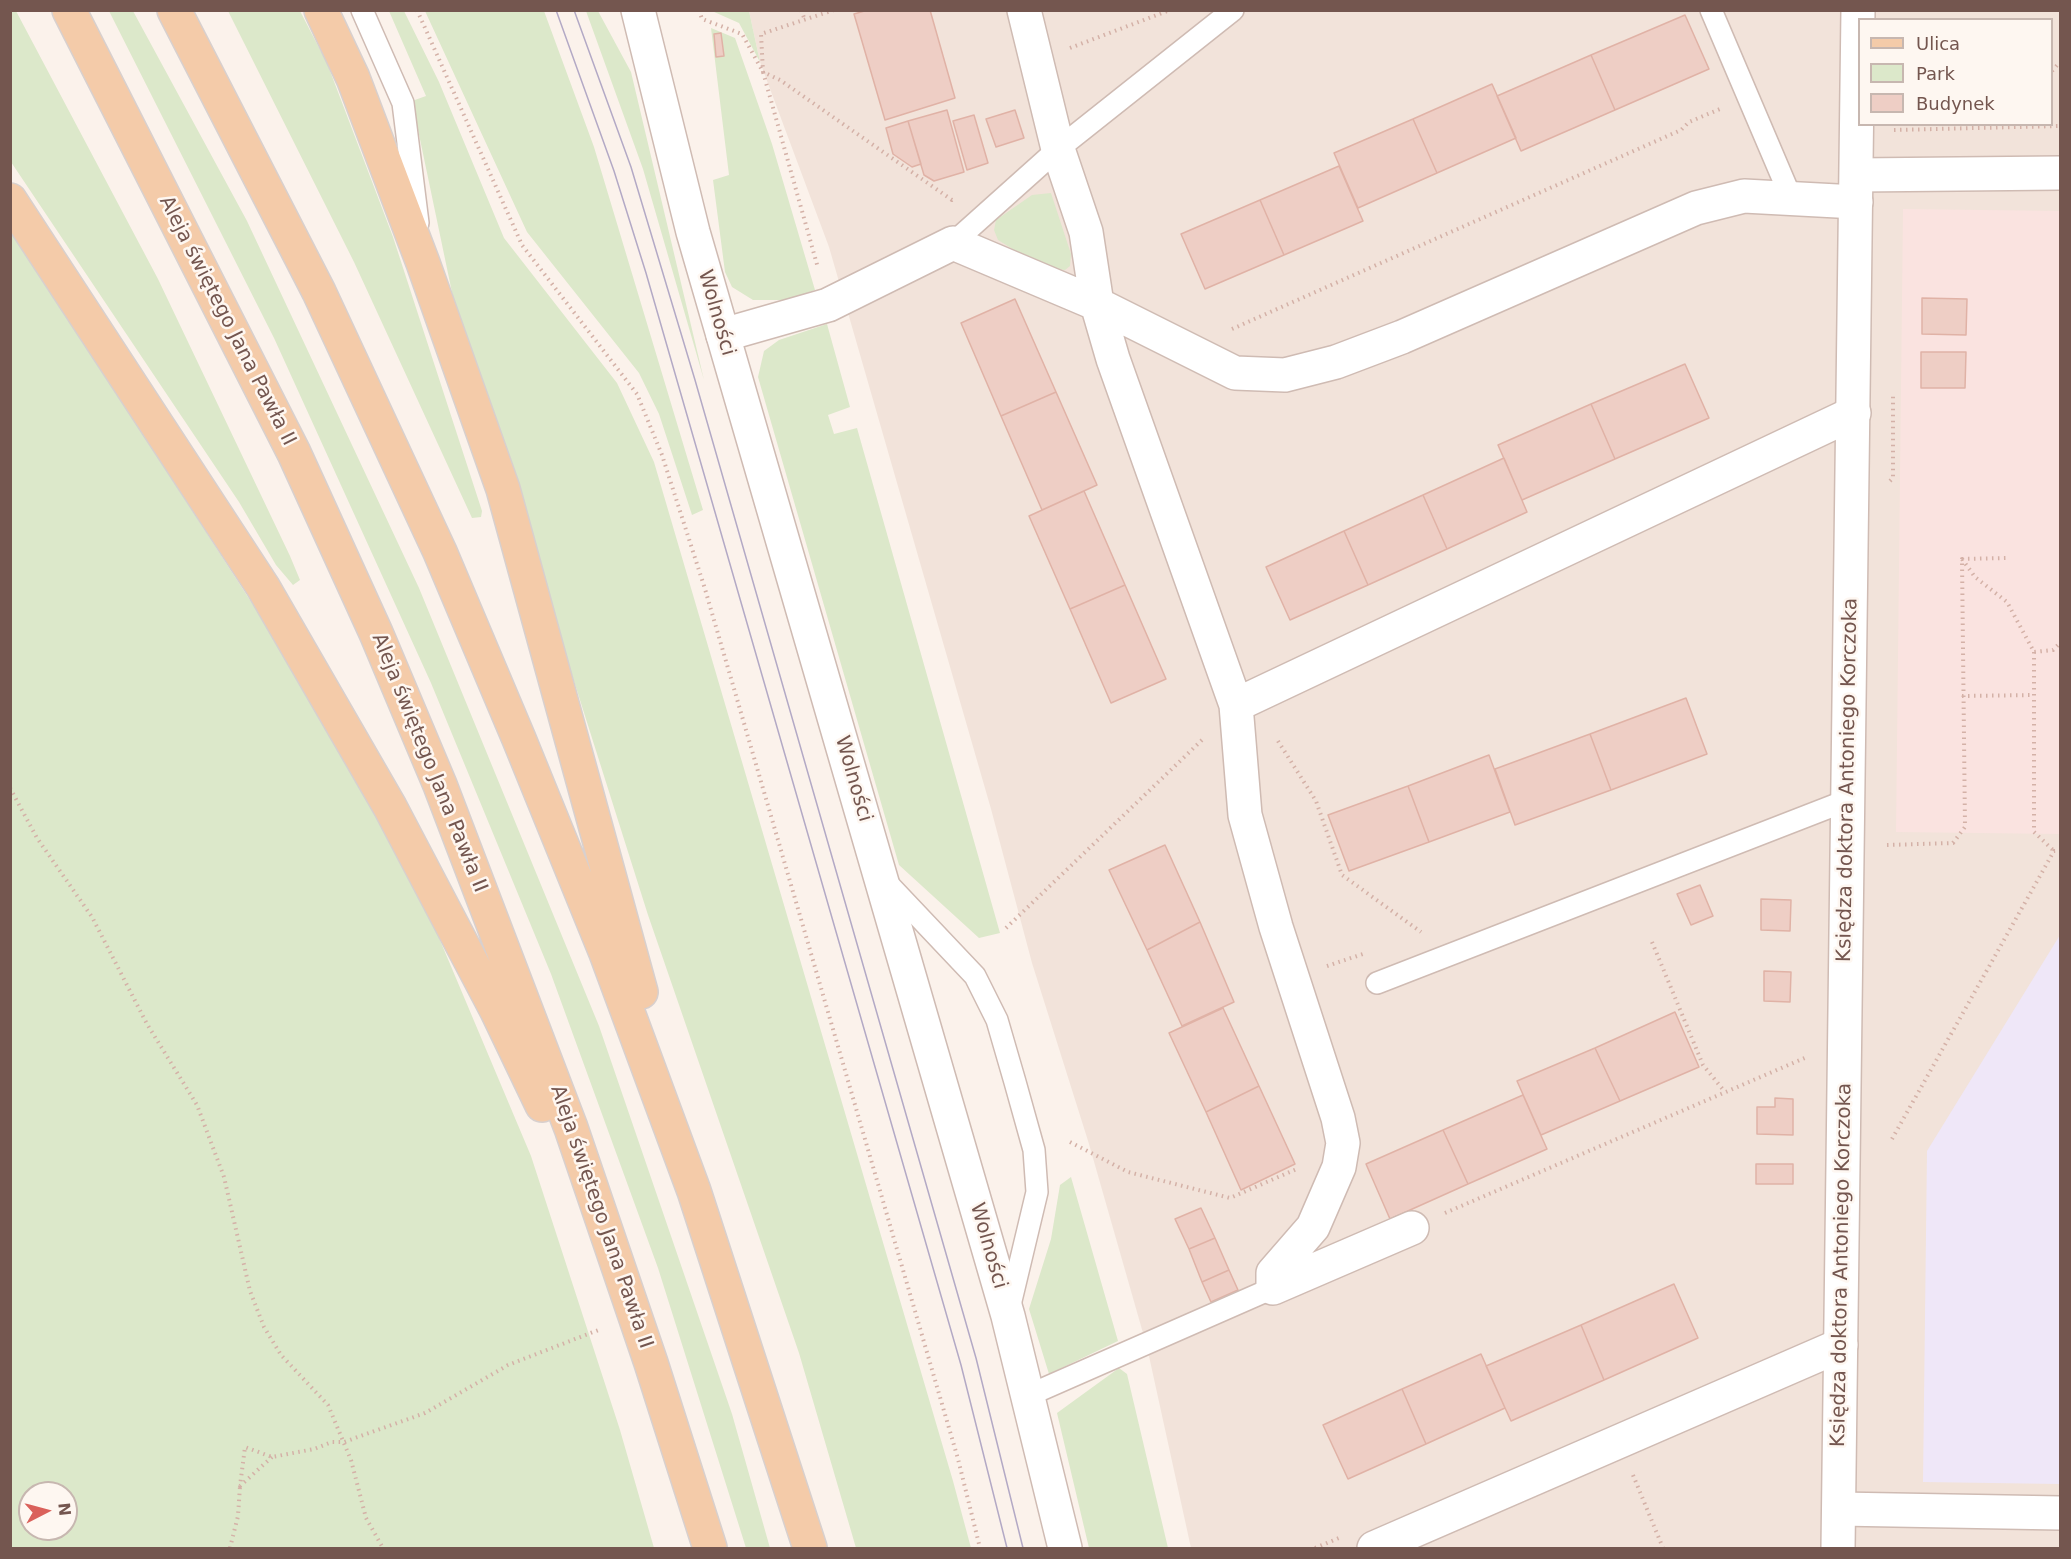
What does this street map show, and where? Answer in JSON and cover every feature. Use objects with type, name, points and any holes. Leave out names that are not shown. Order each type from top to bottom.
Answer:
[{"type":"main road","name":"Aleja świętego Jana Pawła II","points":[[69,10],[294,453],[376,633],[440,785],[571,1128],[710,1548]]},
{"type":"main road","points":[[174,10],[319,292],[440,552],[606,953],[694,1191],[810,1548]]},
{"type":"main road","points":[[321,10],[353,78],[423,263],[503,489],[571,729],[694,1191]]},
{"type":"main road","points":[[10,200],[132,381],[199,492],[264,586],[385,797],[497,1011],[616,1261]]},
{"type":"street","name":"Wolności","points":[[638,10],[670,147],[723,335],[1008,1316],[1065,1548]]},
{"type":"street","points":[[1024,10],[1058,149],[1086,232],[1097,304],[1113,359],[1236,705],[1245,815],[1276,927],[1338,1118],[1343,1143],[1339,1167],[1313,1227],[1273,1273],[1273,1288],[1412,1228]]},
{"type":"street","name":"Księdza doktora Antoniego Korczoka","points":[[1839,1548],[1858,10]]},
{"type":"street","points":[[723,335],[828,305],[953,243],[1097,304],[1235,373],[1285,375],[1336,362],[1401,337],[1696,208],[1744,196],[1792,200],[1857,188],[2061,173]]},
{"type":"street","points":[[1236,705],[1854,413]]},
{"type":"street","points":[[1374,1548],[1841,1345]]},
{"type":"street","points":[[1839,1509],[2061,1513]]},
{"type":"lane","points":[[362,10],[403,103],[423,263]]},
{"type":"lane","points":[[953,243],[1058,149],[1233,10]]},
{"type":"lane","points":[[1711,10],[1792,200]]},
{"type":"lane","points":[[1377,983],[1848,800]]},
{"type":"lane","points":[[882,878],[975,976],[997,1020],[1015,1082],[1034,1150],[1037,1192],[1008,1316]]},
{"type":"lane","points":[[1027,1396],[1273,1288]]},
{"type":"path","points":[[417,10],[522,245],[637,394],[662,455],[705,590],[958,1459],[980,1548]]},
{"type":"path","points":[[699,10],[702,19],[742,34],[763,72],[780,80],[952,200],[961,194]]},
{"type":"path","points":[[801,10],[805,20]]},
{"type":"path","points":[[828,305],[763,72],[761,34],[834,10]]},
{"type":"path","points":[[1066,49],[1170,10]]},
{"type":"path","points":[[1187,349],[1681,130],[1689,122],[1748,97]]},
{"type":"path","points":[[1894,130],[1971,126],[2061,126]]},
{"type":"path","points":[[1962,559],[2009,558]]},
{"type":"path","points":[[1962,559],[1975,578],[2007,602],[2034,652],[2034,832],[2054,851],[2061,851]]},
{"type":"path","points":[[1887,845],[1953,843],[1965,827],[1962,559]]},
{"type":"path","points":[[2034,652],[2053,650],[2061,643]]},
{"type":"path","points":[[1962,696],[2034,695]]},
{"type":"path","points":[[1006,928],[1236,705],[1261,715],[1316,801],[1342,875],[1421,932]]},
{"type":"path","points":[[10,788],[37,838],[92,917],[147,1024],[197,1105],[224,1177],[250,1291],[264,1327],[281,1355],[328,1405],[344,1442],[366,1518],[383,1548]]},
{"type":"path","points":[[1893,1139],[2054,851]]},
{"type":"path","points":[[1652,942],[1703,1065],[1725,1092]]},
{"type":"path","points":[[1412,1228],[1818,1052],[1845,1044]]},
{"type":"path","points":[[1070,1142],[1128,1172],[1230,1198],[1328,1156],[1343,1143]]},
{"type":"path","points":[[230,1548],[238,1516],[245,1448],[272,1457],[344,1442],[425,1413],[508,1365],[635,1316]]},
{"type":"path","points":[[1619,1442],[1664,1548]]},
{"type":"path","points":[[240,1486],[272,1457]]},
{"type":"shaded area","points":[[749,11],[2060,11],[2060,1548],[1191,1548],[1147,1347],[1089,1144],[1032,963],[991,809],[829,247],[760,62]]},
{"type":"shaded area","points":[[1903,209],[2060,211],[2060,834],[1896,832]]},
{"type":"shaded area","points":[[2060,935],[2060,1484],[1923,1482],[1927,1151]]},
{"type":"green space","points":[[10,11],[16,11],[158,279],[290,556],[300,580],[293,585],[276,565],[239,502],[11,162]]},
{"type":"green space","points":[[109,11],[133,11],[247,221],[419,588],[599,1026],[732,1414],[770,1548],[746,1548],[658,1268],[551,974],[431,683],[274,338]]},
{"type":"green space","points":[[228,11],[300,11],[327,63],[393,237],[482,511],[481,517],[472,518],[354,262]]},
{"type":"green space","points":[[389,11],[404,11],[439,82],[504,238],[617,383],[654,462],[971,1548],[856,1548],[799,1353],[648,915],[454,302],[412,101],[426,96]]},
{"type":"green space","points":[[425,11],[544,11],[594,147],[703,510],[692,515],[659,414],[639,373],[527,232]]},
{"type":"green space","points":[[586,11],[598,11],[631,72],[704,380],[643,169]]},
{"type":"green space","points":[[712,11],[749,11],[760,62],[739,23]]},
{"type":"green space","points":[[711,28],[735,38],[772,144],[815,290],[787,300],[753,300],[732,287],[725,272],[713,180],[729,175]]},
{"type":"green space","points":[[1051,193],[1071,254],[1070,266],[1065,270],[1042,267],[998,240],[994,230],[996,220],[1032,195]]},
{"type":"green space","points":[[10,229],[334,730],[434,926],[531,1156],[620,1430],[654,1548],[11,1548]]},
{"type":"green space","points":[[827,324],[850,407],[828,415],[834,434],[857,428],[1000,933],[979,938],[899,865],[758,377],[764,351],[779,340]]},
{"type":"green space","points":[[1071,1177],[1118,1341],[1049,1374],[1029,1309],[1051,1239],[1060,1185]]},
{"type":"green space","points":[[1119,1368],[1127,1374],[1168,1548],[1089,1548],[1057,1413]]},
{"type":"building","points":[[868,10],[930,10],[955,98],[885,120],[854,14]]},
{"type":"building","points":[[1685,15],[1709,69],[1615,110],[1591,55]]},
{"type":"building","points":[[721,33],[724,56],[716,57],[714,34]]},
{"type":"building","points":[[1591,55],[1615,110],[1521,151],[1497,96]]},
{"type":"building","points":[[1492,84],[1516,138],[1437,173],[1413,119]]},
{"type":"building","points":[[947,110],[964,172],[934,181],[924,175],[908,121]]},
{"type":"building","points":[[1015,110],[1024,138],[996,147],[986,119]]},
{"type":"building","points":[[974,115],[988,163],[967,170],[953,121]]},
{"type":"building","points":[[1413,119],[1437,173],[1358,208],[1334,153]]},
{"type":"building","points":[[908,121],[921,164],[912,167],[893,154],[886,128]]},
{"type":"building","points":[[1339,166],[1363,221],[1284,255],[1260,200]]},
{"type":"building","points":[[1260,200],[1284,255],[1205,289],[1181,234]]},
{"type":"building","points":[[1922,298],[1967,299],[1966,335],[1922,334]]},
{"type":"building","points":[[1015,299],[1056,392],[1001,416],[961,323]]},
{"type":"building","points":[[1921,352],[1966,352],[1965,388],[1921,388]]},
{"type":"building","points":[[1685,364],[1709,418],[1615,459],[1591,404]]},
{"type":"building","points":[[1056,392],[1097,485],[1042,510],[1001,416]]},
{"type":"building","points":[[1591,404],[1615,459],[1522,500],[1498,445]]},
{"type":"building","points":[[1504,458],[1527,512],[1447,549],[1423,495]]},
{"type":"building","points":[[1084,491],[1125,585],[1070,609],[1029,516]]},
{"type":"building","points":[[1423,495],[1447,549],[1368,585],[1344,531]]},
{"type":"building","points":[[1344,531],[1368,585],[1290,620],[1266,567]]},
{"type":"building","points":[[1125,585],[1166,679],[1111,703],[1070,609]]},
{"type":"building","points":[[1686,698],[1707,754],[1611,790],[1590,734]]},
{"type":"building","points":[[1590,734],[1611,790],[1515,825],[1495,769]]},
{"type":"building","points":[[1489,755],[1510,812],[1429,842],[1408,786]]},
{"type":"building","points":[[1408,786],[1429,842],[1349,871],[1328,815]]},
{"type":"building","points":[[1165,845],[1200,922],[1147,950],[1109,870]]},
{"type":"building","points":[[1700,885],[1713,916],[1691,925],[1677,894]]},
{"type":"building","points":[[1761,899],[1791,900],[1790,931],[1761,930]]},
{"type":"building","points":[[1200,922],[1234,1002],[1182,1026],[1147,950]]},
{"type":"building","points":[[1764,971],[1791,972],[1790,1002],[1764,1001]]},
{"type":"building","points":[[1223,1008],[1259,1086],[1206,1112],[1169,1033]]},
{"type":"building","points":[[1675,1012],[1699,1067],[1620,1101],[1595,1048]]},
{"type":"building","points":[[1595,1048],[1620,1101],[1541,1135],[1517,1081]]},
{"type":"building","points":[[1259,1086],[1295,1164],[1241,1190],[1206,1112]]},
{"type":"building","points":[[1523,1095],[1547,1149],[1468,1184],[1443,1130]]},
{"type":"building","points":[[1775,1098],[1793,1099],[1793,1135],[1757,1134],[1757,1107],[1775,1107]]},
{"type":"building","points":[[1443,1130],[1468,1184],[1390,1219],[1366,1164]]},
{"type":"building","points":[[1756,1164],[1793,1164],[1793,1184],[1756,1184]]},
{"type":"building","points":[[1201,1208],[1215,1238],[1189,1249],[1175,1219]]},
{"type":"building","points":[[1215,1238],[1229,1270],[1202,1282],[1189,1249]]},
{"type":"building","points":[[1229,1270],[1238,1290],[1211,1302],[1202,1282]]},
{"type":"building","points":[[1674,1284],[1698,1338],[1604,1380],[1581,1325]]},
{"type":"building","points":[[1581,1325],[1604,1380],[1511,1421],[1486,1366]]},
{"type":"building","points":[[1481,1354],[1505,1408],[1426,1444],[1402,1389]]},
{"type":"building","points":[[1402,1389],[1426,1444],[1348,1479],[1323,1425]]},
{"type":"tram line","points":[[556,10],[614,171],[646,273],[961,1365],[1007,1548]]},
{"type":"tram line","points":[[574,10],[631,167],[695,380],[976,1358],[1023,1548]]}]
